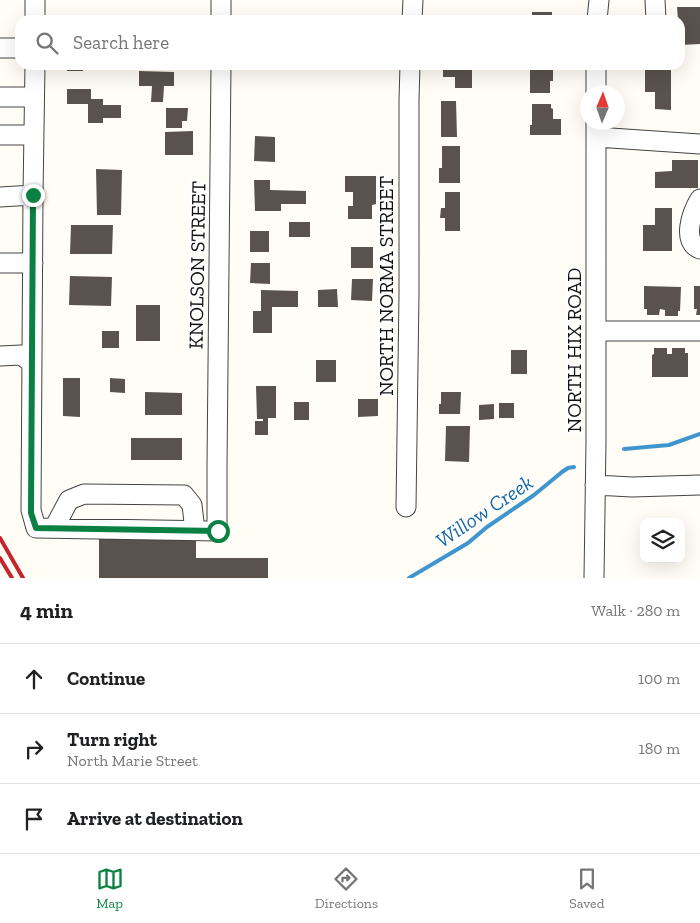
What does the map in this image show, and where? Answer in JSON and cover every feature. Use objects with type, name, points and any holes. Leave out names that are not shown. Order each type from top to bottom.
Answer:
[{"type":"street","points":[[35,0],[36,15]]},
{"type":"street","points":[[221,0],[221,15]]},
{"type":"street","points":[[412,0],[412,15]]},
{"type":"street","points":[[598,0],[598,15]]},
{"type":"street","points":[[655,0],[656,15]]},
{"type":"street","points":[[0,48],[15,48]]},
{"type":"street","points":[[35,70],[31,510],[36,528],[196,531],[192,505],[184,495],[84,494],[69,500],[54,528]]},
{"type":"street","name":"KNOLSON STREET","points":[[196,531],[218,531],[216,466],[221,70]]},
{"type":"street","name":"NORTH NORMA STREET","points":[[406,507],[410,70]]},
{"type":"street","points":[[596,70],[596,85]]},
{"type":"street","points":[[0,97],[34,97]]},
{"type":"street","points":[[596,130],[700,144]]},
{"type":"street","name":"NORTH HIX ROAD","points":[[594,578],[596,130]]},
{"type":"street","points":[[0,135],[34,135]]},
{"type":"street","points":[[0,197],[33,195]]},
{"type":"street","points":[[700,199],[692,217],[690,229],[690,241],[694,247],[700,249]]},
{"type":"street","points":[[0,263],[32,263]]},
{"type":"street","points":[[596,331],[700,331]]},
{"type":"street","points":[[0,356],[21,355],[32,363]]},
{"type":"street","points":[[595,485],[632,487],[700,485]]},
{"type":"building","points":[[677,7],[700,7],[700,44],[685,45],[685,15],[678,15]]},
{"type":"building","points":[[532,12],[552,12],[552,15],[532,15]]},
{"type":"building","points":[[67,70],[83,70],[83,71]]},
{"type":"building","points":[[443,70],[472,70],[472,88],[455,88],[455,77],[443,77]]},
{"type":"building","points":[[530,70],[553,70],[553,81],[550,81],[550,93],[530,93]]},
{"type":"building","points":[[645,70],[671,70],[671,110],[655,109],[655,92],[645,92]]},
{"type":"building","points":[[139,71],[174,72],[174,86],[164,86],[163,102],[151,102],[152,86],[139,86]]},
{"type":"building","points":[[67,89],[91,89],[91,99],[103,99],[103,105],[121,105],[121,118],[103,118],[103,123],[88,123],[88,104],[67,104]]},
{"type":"building","points":[[441,101],[456,101],[457,137],[441,137]]},
{"type":"building","points":[[532,104],[551,104],[553,119],[561,119],[561,135],[530,135]]},
{"type":"building","points":[[166,108],[188,108],[187,121],[182,121],[182,128],[166,128]]},
{"type":"building","points":[[193,131],[193,155],[165,155],[165,132]]},
{"type":"building","points":[[255,136],[275,137],[275,162],[254,161]]},
{"type":"building","points":[[442,146],[460,146],[460,183],[439,183],[439,168],[442,168]]},
{"type":"building","points":[[672,160],[698,160],[698,188],[655,188],[655,172],[672,171]]},
{"type":"building","points":[[96,169],[122,170],[121,215],[97,215]]},
{"type":"building","points":[[345,176],[376,176],[376,204],[372,205],[372,219],[348,219],[348,206],[353,206],[353,192],[345,192]]},
{"type":"building","points":[[254,180],[270,180],[270,190],[306,191],[306,204],[281,204],[281,211],[255,211]]},
{"type":"building","points":[[445,192],[460,192],[460,231],[445,231],[445,218],[440,218],[441,208],[445,208]]},
{"type":"building","points":[[655,208],[672,208],[672,251],[643,251],[643,225],[655,225]]},
{"type":"building","points":[[289,222],[310,222],[310,237],[289,237]]},
{"type":"building","points":[[71,225],[113,225],[112,254],[70,254]]},
{"type":"building","points":[[250,231],[269,231],[269,252],[250,252]]},
{"type":"building","points":[[351,247],[373,247],[373,268],[351,268]]},
{"type":"building","points":[[251,263],[270,263],[270,284],[250,283]]},
{"type":"building","points":[[70,276],[112,277],[111,306],[69,305]]},
{"type":"building","points":[[352,279],[373,279],[372,301],[351,300]]},
{"type":"building","points":[[644,286],[681,287],[678,316],[665,316],[665,310],[660,309],[659,315],[647,315],[647,309],[644,309]]},
{"type":"building","points":[[694,286],[700,286],[700,315],[696,315],[697,309],[694,309]]},
{"type":"building","points":[[337,289],[338,307],[318,307],[318,290]]},
{"type":"building","points":[[261,290],[298,291],[298,307],[272,307],[272,333],[253,333],[253,311],[261,311]]},
{"type":"building","points":[[136,305],[160,305],[160,341],[136,341]]},
{"type":"building","points":[[102,331],[119,331],[119,348],[102,348]]},
{"type":"building","points":[[654,348],[667,348],[667,354],[672,354],[672,348],[685,348],[685,353],[688,353],[688,377],[652,377],[652,355],[654,354]]},
{"type":"building","points":[[511,350],[527,350],[527,374],[511,374]]},
{"type":"building","points":[[316,360],[336,360],[336,382],[316,382]]},
{"type":"building","points":[[63,378],[80,378],[80,417],[63,416]]},
{"type":"building","points":[[110,378],[125,379],[125,393],[110,392]]},
{"type":"building","points":[[256,386],[276,386],[276,418],[268,418],[268,435],[255,435],[255,421],[263,421],[263,419],[257,419]]},
{"type":"building","points":[[145,392],[182,393],[182,415],[145,415]]},
{"type":"building","points":[[441,392],[461,392],[460,414],[439,414]]},
{"type":"building","points":[[358,399],[378,399],[378,416],[358,417]]},
{"type":"building","points":[[294,402],[309,402],[309,420],[294,420]]},
{"type":"building","points":[[499,403],[514,403],[514,418],[499,418]]},
{"type":"building","points":[[494,404],[494,419],[479,420],[479,405]]},
{"type":"building","points":[[446,426],[470,426],[469,462],[445,461]]},
{"type":"building","points":[[131,438],[182,438],[182,460],[131,460]]},
{"type":"building","points":[[99,536],[196,536],[196,558],[268,558],[268,578],[99,578]]},
{"type":"waterway","name":"Willow Creek","points":[[624,449],[669,445],[700,434]]},
{"type":"waterway","name":"Willow Creek","points":[[409,578],[468,543],[562,472],[574,467]]},
{"type":"railway","points":[[0,538],[23,578]]},
{"type":"railway","points":[[0,558],[12,578]]},
{"type":"route","points":[[33,195],[31,513],[36,528],[218,531]]}]
